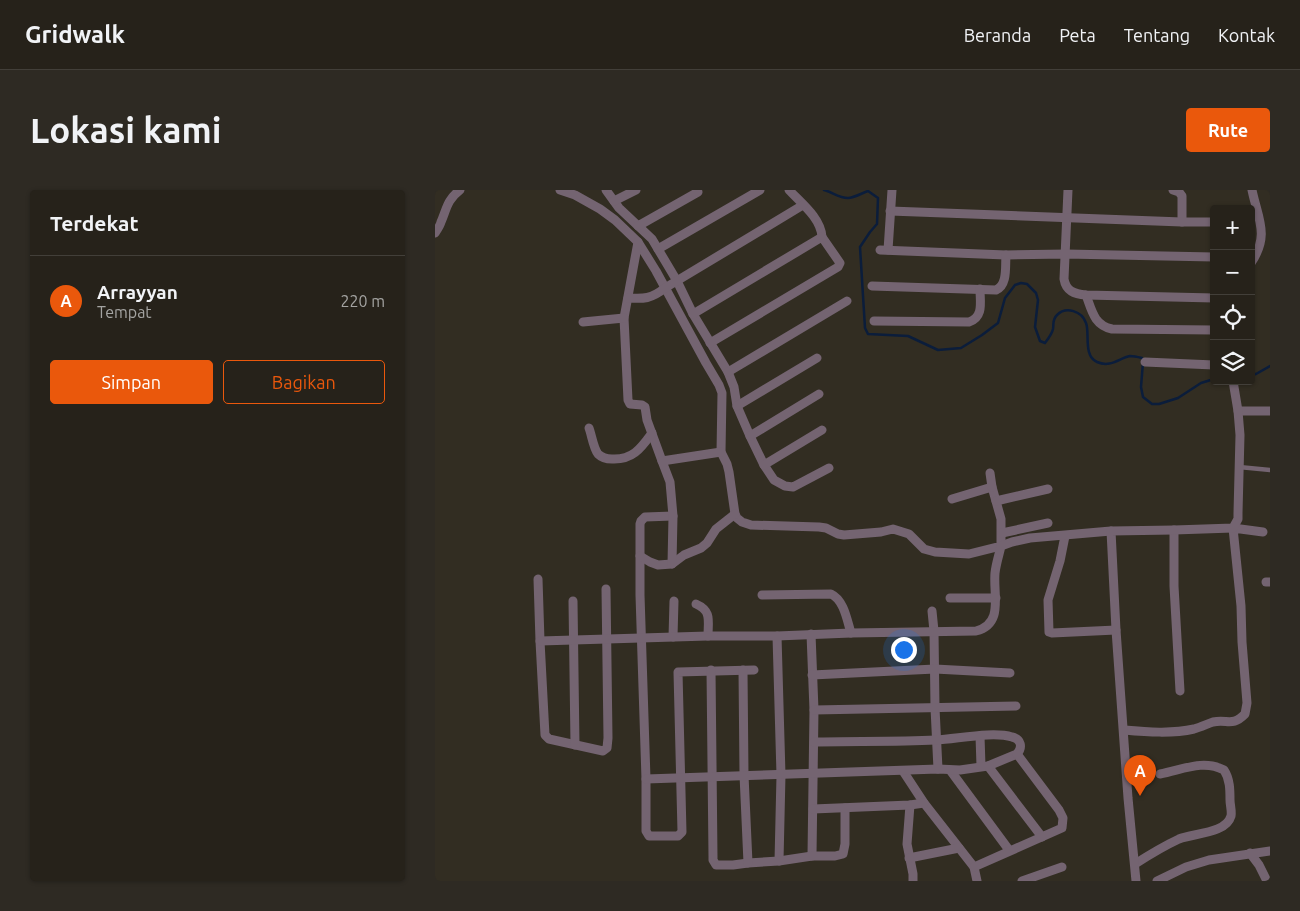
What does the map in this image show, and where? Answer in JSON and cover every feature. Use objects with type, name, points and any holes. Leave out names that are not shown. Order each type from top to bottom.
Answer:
[{"type":"street","points":[[435,234],[447,204],[452,196],[460,190]]},
{"type":"street","points":[[560,190],[575,195],[600,209],[615,220],[638,242],[719,384],[722,393],[721,452],[729,472],[735,514],[742,522],[751,525],[819,527],[844,535],[881,532],[893,529],[909,534],[924,548],[935,552],[969,554],[1030,538],[1111,531],[1233,528],[1263,532]]},
{"type":"street","points":[[606,190],[619,208],[652,239],[677,281],[693,314],[728,372],[735,387],[737,406],[764,465],[774,480],[785,486],[793,487],[829,468]]},
{"type":"street","points":[[614,201],[635,190]]},
{"type":"street","points":[[658,249],[759,190]]},
{"type":"street","points":[[710,343],[839,267],[840,263],[822,237],[822,230],[808,208],[789,190]]},
{"type":"street","points":[[892,190],[884,250],[1006,256],[1065,254],[1210,256]]},
{"type":"street","points":[[1068,190],[1064,279],[1067,288],[1071,292],[1086,295],[1210,298]]},
{"type":"street","points":[[1173,190],[1179,192],[1182,196],[1182,222]]},
{"type":"street","points":[[1252,190],[1261,221],[1261,238],[1255,254]]},
{"type":"street","points":[[638,226],[698,192]]},
{"type":"street","points":[[627,298],[649,298],[658,294],[803,205]]},
{"type":"street","points":[[890,211],[1210,222]]},
{"type":"street","points":[[1255,221],[1261,221]]},
{"type":"street","points":[[693,314],[822,237]]},
{"type":"street","points":[[638,242],[624,318],[628,400],[630,404],[645,407],[647,420],[670,482],[673,516],[672,564]]},
{"type":"street","points":[[871,286],[996,290],[1001,287],[1004,281],[1006,256]]},
{"type":"street","points":[[873,321],[969,322],[976,319],[980,312],[980,289]]},
{"type":"street","points":[[1086,295],[1097,322],[1107,328],[1210,330]]},
{"type":"street","points":[[728,372],[847,301]]},
{"type":"street","points":[[583,322],[624,318]]},
{"type":"street","points":[[737,406],[817,358]]},
{"type":"street","points":[[1145,362],[1210,365]]},
{"type":"street","points":[[1124,730],[1153,732],[1193,729],[1206,726],[1211,722],[1236,721],[1245,714],[1247,703],[1241,606],[1233,528],[1238,513],[1240,435],[1233,385]]},
{"type":"street","points":[[750,436],[819,394]]},
{"type":"street","points":[[1238,411],[1270,411]]},
{"type":"street","points":[[589,428],[598,454],[613,460],[629,457],[642,446],[652,433]]},
{"type":"street","points":[[764,465],[822,430]]},
{"type":"street","points":[[662,461],[721,452]]},
{"type":"street","points":[[540,641],[983,630],[989,626],[995,613],[995,573],[1002,533],[1001,519],[991,487],[990,473]]},
{"type":"street","points":[[952,499],[991,487]]},
{"type":"street","points":[[996,501],[1048,489]]},
{"type":"street","points":[[640,556],[658,565],[672,564],[684,555],[701,548],[707,543],[716,529],[735,514]]},
{"type":"street","points":[[673,516],[645,517],[640,524],[640,595],[647,779],[646,832],[649,836],[678,836],[682,832],[681,777],[674,672],[754,670]]},
{"type":"street","points":[[1002,533],[1048,523]]},
{"type":"street","points":[[1174,530],[1174,586],[1180,691]]},
{"type":"street","points":[[1111,531],[1128,798],[1136,881]]},
{"type":"street","points":[[1065,536],[1060,561],[1048,600],[1049,632],[1117,630]]},
{"type":"street","points":[[538,579],[545,735],[549,739],[600,751],[607,748],[606,589]]},
{"type":"street","points":[[763,595],[831,594],[836,596],[841,602],[851,632]]},
{"type":"street","points":[[950,598],[996,598]]},
{"type":"street","points":[[573,601],[575,745]]},
{"type":"street","points":[[673,637],[674,601]]},
{"type":"street","points":[[696,604],[707,612],[709,636]]},
{"type":"street","points":[[932,611],[939,769]]},
{"type":"street","points":[[811,634],[814,710],[812,856]]},
{"type":"street","points":[[777,636],[781,775],[779,861]]},
{"type":"street","points":[[812,675],[935,669],[1009,672]]},
{"type":"street","points":[[711,670],[713,860],[716,865],[843,854],[845,844],[845,808]]},
{"type":"street","points":[[743,670],[744,776],[748,862]]},
{"type":"street","points":[[814,710],[1016,706]]},
{"type":"street","points":[[647,779],[939,769],[960,770],[985,766],[1017,754],[1021,745],[1014,737],[995,735],[937,740],[814,742]]},
{"type":"street","points":[[980,736],[985,766],[1042,837]]},
{"type":"street","points":[[974,867],[1062,828],[1063,818],[1059,810],[1017,754]]},
{"type":"street","points":[[1135,864],[1182,838],[1207,833],[1224,825],[1230,818],[1229,782],[1224,770],[1207,765],[1199,765],[1160,774]]},
{"type":"street","points":[[950,770],[1009,850]]},
{"type":"street","points":[[903,771],[924,803],[974,867],[977,881]]},
{"type":"street","points":[[813,808],[924,803]]},
{"type":"street","points":[[910,805],[907,844],[913,881]]},
{"type":"street","points":[[909,858],[959,848]]},
{"type":"street","points":[[1157,881],[1196,863],[1270,851]]},
{"type":"street","points":[[1250,853],[1259,864],[1267,881]]},
{"type":"street","points":[[1022,881],[1062,867]]},
{"type":"lane","points":[[1239,467],[1270,470]]},
{"type":"waterway","points":[[824,190],[848,198],[868,191],[878,198],[877,224],[860,247],[865,328],[868,334],[908,336],[938,350],[961,348],[998,323],[1005,298],[1015,285],[1021,283],[1027,284],[1036,293],[1038,300],[1035,327],[1040,341],[1045,343],[1053,329],[1054,320],[1061,312],[1069,310],[1081,315],[1087,327],[1088,350],[1097,362],[1107,364],[1130,356],[1142,358],[1141,387],[1143,397],[1152,404],[1159,404],[1178,398],[1201,383],[1210,380]]},
{"type":"waterway","points":[[1255,374],[1270,366]]},
{"type":"place","name":"Arrayyan","points":[[1140,796]]}]
